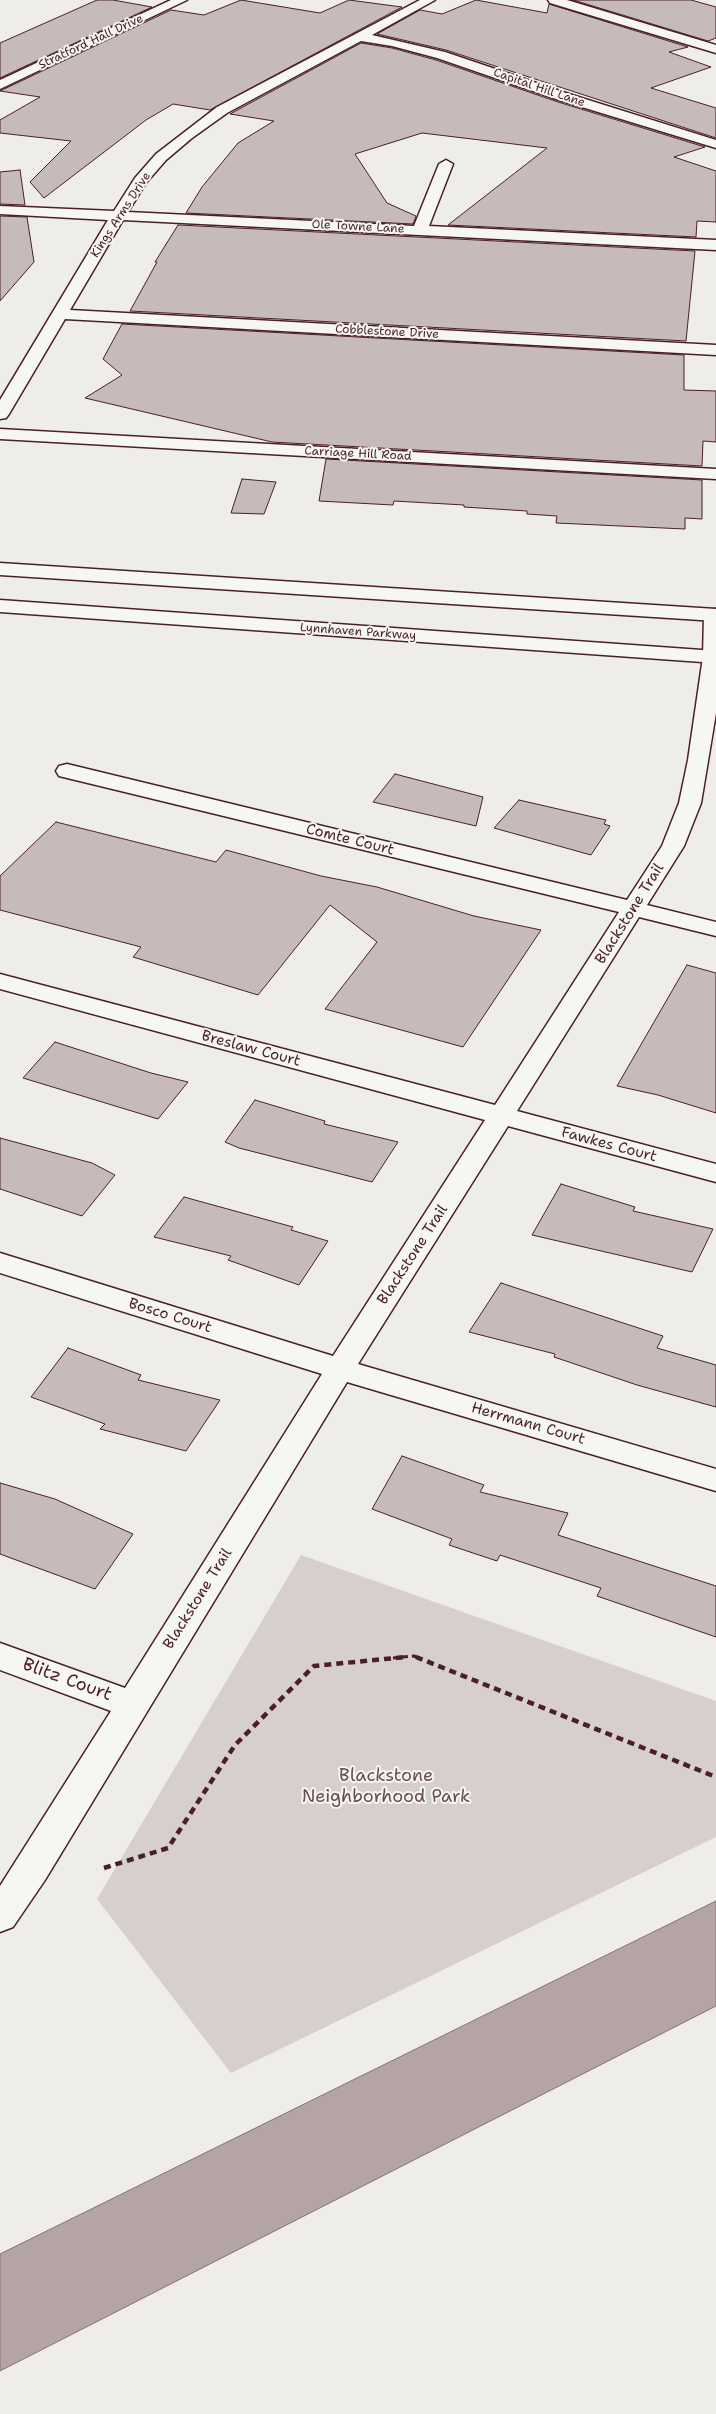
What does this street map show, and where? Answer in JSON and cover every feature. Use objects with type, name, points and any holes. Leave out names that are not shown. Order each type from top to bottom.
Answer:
[{"type":"street","name":"Stratford Hall Drive","points":[[0,85],[181,0]]},
{"type":"street","name":"Kings Arms Drive","points":[[0,414],[140,181],[162,157],[187,135],[222,110],[429,0]]},
{"type":"street","points":[[554,0],[716,49]]},
{"type":"street","name":"Capital Hill Lane","points":[[360,37],[432,52],[564,97],[716,144]]},
{"type":"street","points":[[420,230],[446,164]]},
{"type":"street","name":"Ole Towne Lane","points":[[0,210],[716,245]]},
{"type":"street","name":"Cobblestone Drive","points":[[59,314],[716,350]]},
{"type":"street","name":"Carriage Hill Road","points":[[0,434],[716,474]]},
{"type":"street","points":[[0,569],[715,615]]},
{"type":"street","name":"Lynnhaven Parkway","points":[[0,606],[714,657]]},
{"type":"street","name":"Blackstone Trail","points":[[0,1916],[32,1869],[340,1369],[673,846],[707,760],[715,615]]},
{"type":"street","name":"Comte Court","points":[[67,771],[716,929]]},
{"type":"street","name":"Breslaw Court","points":[[0,981],[502,1116]]},
{"type":"street","name":"Fawkes Court","points":[[502,1116],[716,1173]]},
{"type":"street","name":"Bosco Court","points":[[0,1263],[340,1369]]},
{"type":"street","name":"Herrmann Court","points":[[340,1369],[716,1480]]},
{"type":"street","name":"Blitz Court","points":[[0,1656],[133,1705]]},
{"type":"path","points":[[104,1868],[168,1848],[235,1745],[314,1666],[414,1656],[716,1777]]},
{"type":"green space","name":"Blackstone Neighborhood Park","points":[[301,1555],[716,1701],[716,1837],[231,2073],[97,1899]]},
{"type":"shaded area","points":[[716,1901],[716,2006],[0,2371],[0,2254]]},
{"type":"building","points":[[97,0],[113,0],[152,7],[0,78],[0,43]]},
{"type":"building","points":[[241,0],[320,13],[349,0],[402,7],[210,110],[173,104],[146,120],[44,198],[30,182],[71,141],[0,133],[0,120],[40,97],[0,91],[171,10],[204,15]]},
{"type":"building","points":[[476,0],[547,13],[549,4],[688,47],[669,52],[711,67],[651,88],[716,108],[716,138],[446,50],[377,34],[420,10],[442,14]]},
{"type":"building","points":[[573,0],[691,0],[716,7],[716,38],[708,41]]},
{"type":"building","points":[[361,43],[392,48],[436,60],[558,102],[705,147],[674,157],[716,171],[716,222],[697,221],[696,237],[448,225],[547,148],[422,133],[355,154],[387,203],[416,216],[413,224],[186,213],[202,187],[238,143],[274,121],[230,114]]},
{"type":"building","points":[[20,170],[25,205],[0,204],[0,172]]},
{"type":"building","points":[[0,216],[27,217],[34,262],[0,301]]},
{"type":"building","points":[[178,225],[695,251],[686,341],[130,311],[157,262],[155,262]]},
{"type":"building","points":[[122,324],[684,355],[684,390],[716,391],[716,442],[703,441],[702,466],[272,442],[85,398],[122,375],[103,359]]},
{"type":"building","points":[[326,459],[702,480],[702,519],[685,518],[685,529],[556,523],[557,516],[527,514],[527,511],[464,507],[464,505],[394,501],[393,505],[319,501]]},
{"type":"building","points":[[242,479],[276,482],[264,514],[231,513]]},
{"type":"building","points":[[395,774],[483,797],[476,826],[373,802]]},
{"type":"building","points":[[519,800],[606,820],[604,824],[610,826],[591,855],[494,828]]},
{"type":"building","points":[[56,822],[216,862],[226,850],[321,876],[377,887],[474,916],[541,930],[463,1047],[325,1009],[377,942],[330,905],[258,995],[133,957],[141,947],[0,910],[0,876]]},
{"type":"building","points":[[687,965],[716,973],[716,1113],[658,1095],[617,1086]]},
{"type":"building","points":[[55,1042],[151,1073],[188,1082],[158,1119],[23,1078]]},
{"type":"building","points":[[255,1100],[325,1121],[324,1124],[398,1142],[372,1182],[239,1148],[225,1142]]},
{"type":"building","points":[[0,1138],[92,1163],[115,1175],[82,1216],[0,1189]]},
{"type":"building","points":[[561,1184],[635,1207],[633,1211],[713,1229],[692,1272],[532,1235]]},
{"type":"building","points":[[184,1197],[293,1227],[291,1230],[328,1241],[299,1285],[228,1260],[231,1256],[154,1237]]},
{"type":"building","points":[[501,1283],[663,1336],[657,1348],[716,1365],[716,1407],[637,1385],[554,1357],[555,1354],[469,1332]]},
{"type":"building","points":[[68,1348],[141,1375],[138,1380],[220,1400],[186,1451],[100,1429],[105,1424],[31,1397]]},
{"type":"building","points":[[402,1456],[484,1485],[480,1492],[568,1513],[558,1535],[716,1586],[716,1637],[597,1596],[601,1588],[500,1555],[497,1561],[449,1545],[452,1539],[372,1509]]},
{"type":"building","points":[[0,1483],[55,1499],[133,1534],[95,1589],[0,1554]]}]
